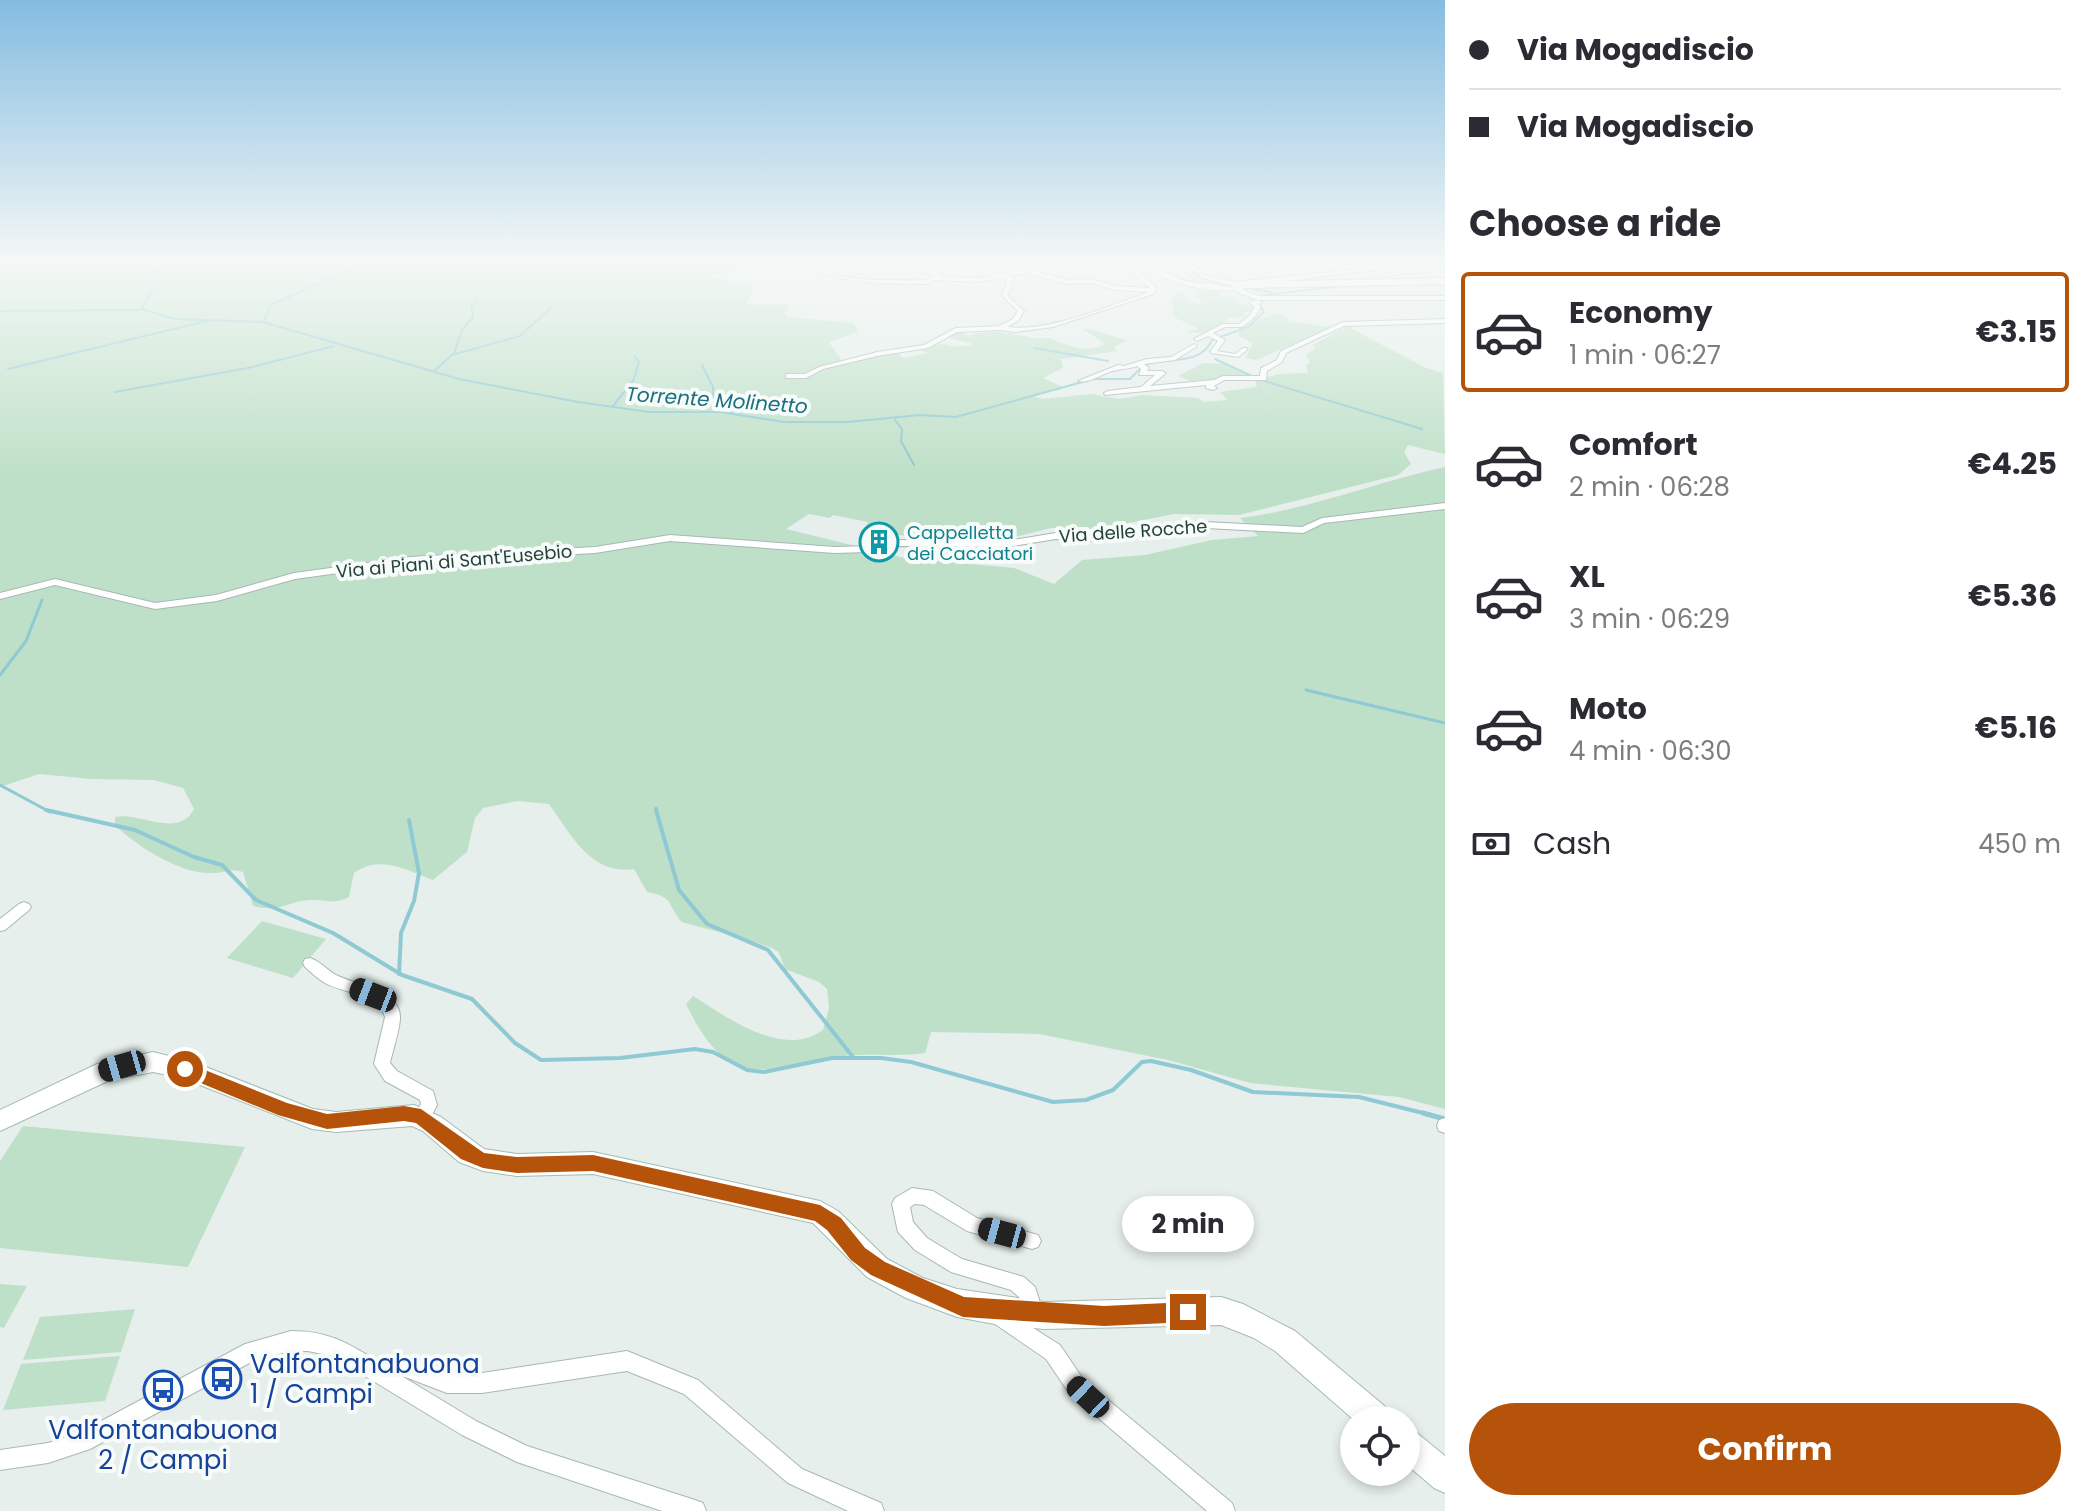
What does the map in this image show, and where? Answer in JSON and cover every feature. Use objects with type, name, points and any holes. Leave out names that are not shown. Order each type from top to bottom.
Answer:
[{"type":"street","points":[[789,376],[806,376],[821,368],[877,354],[926,347],[946,334]]},
{"type":"street","points":[[1082,381],[1121,365],[1119,368],[1124,369],[1174,361],[1195,342],[1215,337],[1217,334]]},
{"type":"street","points":[[1108,393],[1213,385],[1223,378],[1263,378],[1264,370],[1280,361],[1283,352],[1323,334]]},
{"type":"street","points":[[1215,337],[1222,341],[1213,352],[1236,356],[1245,349]]},
{"type":"street","points":[[1141,366],[1141,372],[1162,374],[1144,388]]},
{"type":"street","name":"Via delle Rocche","points":[[868,549],[895,543],[1030,543],[1056,536],[1092,538],[1187,524],[1303,530],[1322,521],[1445,506]]},
{"type":"street","name":"Via ai Piani di Sant'Eusebio","points":[[0,596],[55,582],[155,606],[217,598],[294,576],[324,572],[516,552],[595,550],[670,538],[868,549]]},
{"type":"street","points":[[0,926],[24,907]]},
{"type":"street","points":[[310,963],[331,979],[373,995],[390,1007],[393,1017],[382,1064],[391,1076],[427,1096],[429,1105],[421,1117]]},
{"type":"street","points":[[0,1121],[106,1071],[153,1062],[185,1069],[312,1119],[336,1122],[404,1113],[421,1117],[468,1154],[483,1160],[517,1165],[593,1163],[820,1213],[834,1224],[858,1254],[878,1269],[963,1307],[996,1312],[1119,1316],[1221,1311],[1234,1314],[1266,1329],[1360,1406]]},
{"type":"street","points":[[1032,1241],[973,1225],[927,1197],[912,1196],[901,1204],[904,1226],[921,1244],[958,1266],[1025,1288],[1033,1313]]},
{"type":"street","points":[[996,1312],[1016,1329],[1053,1352],[1069,1377],[1092,1400],[1224,1511]]},
{"type":"street","points":[[0,1460],[48,1453],[83,1442],[139,1415],[230,1362],[272,1344],[308,1341],[336,1347],[385,1374],[469,1428],[524,1455],[695,1511]]},
{"type":"street","points":[[385,1374],[399,1363],[447,1383],[482,1383],[627,1361],[691,1387],[795,1476],[873,1511]]},
{"type":"street","points":[[1420,1456],[1445,1477]]},
{"type":"green space","points":[[0,334],[854,334],[829,342],[844,364],[897,352],[903,358],[928,353],[919,349],[936,344],[973,344],[950,338],[953,336],[948,335],[951,334],[968,336],[1011,334],[1048,338],[1085,349],[1105,344],[1090,334],[1105,334],[1128,340],[1114,347],[1117,351],[1061,359],[1063,368],[1043,378],[1065,388],[1033,396],[1043,399],[1091,394],[1119,399],[1142,395],[1198,398],[1204,402],[1227,400],[1220,392],[1257,387],[1255,381],[1278,374],[1308,373],[1306,365],[1310,362],[1306,355],[1315,349],[1313,345],[1334,334],[1361,334],[1424,367],[1443,373],[1445,454],[1408,445],[1404,452],[1411,464],[1398,475],[1239,515],[1174,514],[1098,529],[1051,528],[1019,536],[952,540],[864,532],[868,522],[833,515],[830,518],[809,514],[786,529],[905,558],[1014,568],[1054,584],[1082,560],[1145,555],[1212,540],[1258,536],[1240,518],[1292,508],[1445,467],[1445,1109],[1399,1097],[1250,1083],[1168,1060],[1039,1034],[931,1032],[925,1053],[844,1056],[770,1069],[751,1069],[734,1064],[718,1052],[702,1033],[686,1004],[693,996],[756,1032],[791,1040],[807,1038],[823,1030],[829,1008],[827,989],[819,982],[785,969],[778,952],[773,949],[682,922],[667,899],[647,892],[634,869],[606,866],[583,850],[549,804],[517,801],[483,808],[475,818],[467,852],[433,880],[403,868],[374,865],[354,873],[349,897],[335,901],[303,901],[271,908],[253,906],[243,872],[212,873],[187,869],[147,850],[115,825],[115,817],[125,816],[169,823],[187,818],[194,809],[183,788],[154,780],[39,774],[0,787]]},
{"type":"green space","points":[[1239,334],[1318,334],[1256,360],[1245,358],[1253,343]]},
{"type":"green space","points":[[1216,359],[1257,377],[1191,381],[1178,376],[1203,363],[1224,364]]},
{"type":"green space","points":[[262,921],[326,939],[293,978],[227,958]]},
{"type":"green space","points":[[23,1126],[245,1147],[188,1267],[0,1248],[0,1161]]},
{"type":"green space","points":[[0,1284],[27,1286],[4,1328],[0,1327]]},
{"type":"green space","points":[[135,1309],[121,1352],[23,1360],[40,1317]]},
{"type":"green space","points":[[120,1356],[105,1401],[3,1410],[21,1364]]},
{"type":"waterway","points":[[8,369],[155,334]]},
{"type":"waterway","name":"Torrente Molinetto","points":[[303,334],[459,379],[612,407]]},
{"type":"waterway","points":[[434,371],[454,353],[461,334]]},
{"type":"waterway","points":[[452,355],[523,334]]},
{"type":"waterway","name":"Torrente Molinetto","points":[[732,414],[784,422],[848,422],[920,415],[956,417],[1093,379],[1130,379],[1145,365],[1191,357],[1207,348],[1212,340],[1230,334]]},
{"type":"waterway","points":[[115,392],[248,368],[334,346]]},
{"type":"waterway","points":[[1034,348],[1108,361]]},
{"type":"waterway","points":[[612,407],[633,381],[639,362],[635,357]]},
{"type":"waterway","points":[[1215,359],[1254,377]]},
{"type":"waterway","points":[[702,365],[713,387],[713,398],[729,406],[732,414]]},
{"type":"waterway","points":[[1261,380],[1422,429]]},
{"type":"waterway","name":"Torrente Molinetto","points":[[612,407],[649,412],[732,414]]},
{"type":"waterway","points":[[895,420],[902,429],[901,441],[914,465]]},
{"type":"waterway","points":[[0,675],[26,641],[42,600]]},
{"type":"waterway","points":[[1306,690],[1445,723]]},
{"type":"waterway","points":[[0,785],[47,810]]},
{"type":"waterway","points":[[656,808],[657,812]]},
{"type":"waterway","points":[[47,810],[135,830],[194,857],[222,865],[256,900],[333,933],[399,973]]},
{"type":"waterway","points":[[656,810],[679,890],[707,924],[768,950],[853,1057]]},
{"type":"waterway","points":[[399,973],[401,933],[414,901],[419,873],[409,820]]},
{"type":"waterway","points":[[399,973],[472,999],[515,1043],[541,1060],[620,1058],[695,1049],[713,1052],[747,1070],[764,1072],[832,1058],[881,1058],[911,1062],[1053,1102],[1086,1100],[1113,1090],[1142,1062],[1151,1061],[1191,1070],[1253,1092],[1359,1097],[1423,1113]]},
{"type":"waterway","points":[[1423,1113],[1431,1115]]},
{"type":"waterway","points":[[1423,1113],[1445,1119]]},
{"type":"place","name":"Cappelletta dei Cacciatori","points":[[879,542]]},
{"type":"place","name":"Valfontanabuona 1 / Campi","points":[[222,1379]]},
{"type":"place","name":"Valfontanabuona 2 / Campi","points":[[163,1390]]},
{"type":"route","points":[[185,1069],[312,1119],[350,1121],[404,1113],[421,1117],[468,1154],[483,1160],[517,1165],[593,1163],[820,1213],[834,1224],[858,1254],[878,1269],[925,1293],[963,1307],[996,1312],[1104,1316],[1188,1312]]}]
